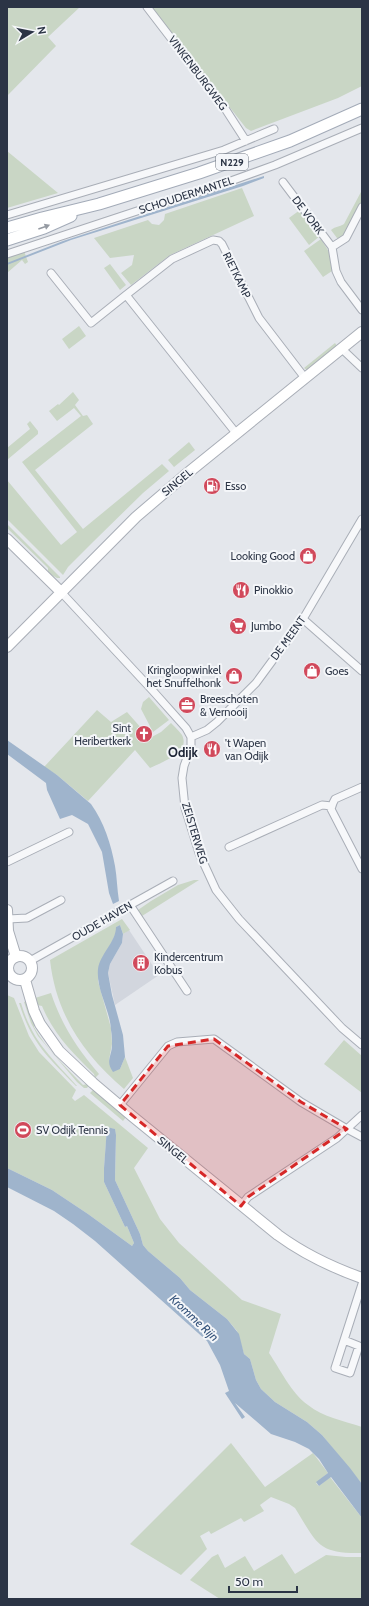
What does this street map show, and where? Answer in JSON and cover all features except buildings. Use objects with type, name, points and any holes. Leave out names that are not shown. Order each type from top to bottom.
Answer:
[{"type":"main road","name":"SCHOUDERMANTEL","points":[[7,228],[99,204],[199,173],[290,141],[362,109]]},
{"type":"main road","name":"SCHOUDERMANTEL","points":[[7,240],[44,228],[99,204]]},
{"type":"street","name":"VINKENBURGWEG","points":[[147,7],[226,110],[246,141]]},
{"type":"street","name":"SCHOUDERMANTEL","points":[[7,254],[206,190],[275,165],[362,128]]},
{"type":"street","points":[[7,215],[224,150],[274,130]]},
{"type":"street","name":"DE VORK","points":[[283,182],[332,247],[336,270],[341,282],[362,310]]},
{"type":"street","points":[[332,247],[346,238],[362,207]]},
{"type":"street","name":"RIETKAMP","points":[[51,273],[91,323],[172,259],[213,240],[219,241],[222,244],[259,318],[305,378]]},
{"type":"street","points":[[126,295],[236,434]]},
{"type":"street","name":"SINGEL","points":[[7,647],[136,517],[362,332]]},
{"type":"street","points":[[342,349],[362,368]]},
{"type":"street","name":"DE MEENT","points":[[191,737],[207,730],[217,722],[256,683],[303,619],[362,519]]},
{"type":"street","points":[[7,539],[62,592],[154,691],[186,728],[191,737]]},
{"type":"street","points":[[303,619],[362,671]]},
{"type":"street","name":"ZEISTERWEG","points":[[191,737],[191,747],[184,766],[182,778],[186,808],[199,852],[216,890],[239,919],[342,1028],[362,1045]]},
{"type":"street","points":[[362,787],[335,799],[332,806],[332,813],[362,869]]},
{"type":"street","points":[[230,847],[322,805],[332,806]]},
{"type":"street","points":[[7,862],[69,832]]},
{"type":"street","name":"OUDE HAVEN","points":[[30,961],[173,881]]},
{"type":"street","points":[[16,957],[8,931],[7,915],[27,918],[61,900]]},
{"type":"street","points":[[130,905],[187,991]]},
{"type":"street","points":[[24,956],[30,961],[32,965],[31,974],[25,980],[14,980],[8,972],[9,963],[16,957],[24,956]]},
{"type":"street","name":"SINGEL","points":[[25,980],[34,1011],[40,1024],[52,1042],[71,1063],[120,1106],[278,1235],[304,1253],[321,1262],[362,1278]]},
{"type":"street","points":[[120,1106],[168,1046],[177,1042],[214,1039],[301,1102],[362,1136]]},
{"type":"street","points":[[241,1206],[248,1197],[337,1138],[362,1115]]},
{"type":"street","points":[[344,1340],[359,1346],[350,1373],[334,1368],[362,1284]]},
{"type":"highlighted area","points":[[214,1039],[301,1102],[347,1129],[248,1197],[241,1206],[120,1105],[168,1046]]},
{"type":"shaded area","points":[[129,930],[159,975],[115,1005],[108,973],[110,964],[122,943],[123,934]]},
{"type":"green space","points":[[7,7],[80,7],[48,37],[56,46],[7,96]]},
{"type":"green space","points":[[151,7],[362,7],[362,86],[338,98],[251,131],[246,128]]},
{"type":"green space","points":[[7,151],[58,193],[7,208]]},
{"type":"green space","points":[[242,188],[254,216],[170,255],[131,285],[121,273],[132,265],[134,255],[110,258],[94,238],[148,220],[152,224],[159,225],[164,220],[165,214]]},
{"type":"green space","points":[[362,190],[362,203],[348,231],[341,238],[337,238],[331,230],[344,224]]},
{"type":"green space","points":[[300,210],[320,236],[309,245],[289,218]]},
{"type":"green space","points":[[321,239],[329,252],[332,271],[323,277],[304,251]]},
{"type":"green space","points":[[24,251],[28,262],[25,264],[22,260],[7,273],[7,257]]},
{"type":"green space","points":[[110,264],[126,285],[120,290],[104,268]]},
{"type":"green space","points":[[79,326],[86,336],[69,349],[62,339]]},
{"type":"green space","points":[[335,343],[337,346],[307,370],[304,368]]},
{"type":"green space","points":[[73,392],[79,400],[75,405],[83,416],[87,415],[93,424],[35,470],[83,529],[162,464],[169,471],[143,493],[93,542],[68,567],[63,575],[7,519],[7,480],[61,545],[77,532],[22,462],[81,416],[74,408],[57,421],[49,411],[58,404],[59,405]]},
{"type":"green space","points":[[30,421],[38,431],[38,434],[7,460],[7,448],[30,429],[27,424]]},
{"type":"green space","points":[[189,442],[195,450],[174,467],[168,460]]},
{"type":"green space","points":[[7,524],[60,578],[48,573],[48,568],[7,528]]},
{"type":"green space","points":[[149,697],[169,720],[153,732],[141,709],[143,702]]},
{"type":"green space","points":[[97,710],[111,722],[127,712],[150,738],[161,732],[171,723],[182,735],[184,741],[182,747],[179,752],[168,760],[150,768],[135,750],[88,801],[57,775],[44,767]]},
{"type":"green space","points":[[199,880],[142,916],[138,910],[178,885]]},
{"type":"green space","points":[[122,919],[130,930],[123,934],[120,925],[116,927],[116,933],[98,970],[98,981],[111,1028],[112,1044],[109,1060],[120,1069],[125,1057],[133,1078],[124,1089],[96,1062],[74,1032],[58,998],[50,960]]},
{"type":"green space","points":[[51,993],[65,1026],[84,1055],[99,1074],[95,1078],[94,1074],[71,1050],[52,1026],[42,1006],[37,1005],[35,998]]},
{"type":"green space","points":[[7,995],[14,998],[29,1036],[39,1052],[76,1090],[72,1098],[75,1101],[84,1095],[148,1148],[134,1168],[160,1219],[179,1243],[242,1300],[281,1314],[269,1353],[292,1388],[308,1405],[327,1416],[362,1427],[362,1484],[322,1435],[307,1422],[275,1402],[261,1389],[256,1380],[250,1359],[244,1354],[237,1331],[227,1319],[190,1290],[180,1278],[143,1245],[140,1234],[115,1180],[115,1129],[107,1128],[104,1182],[125,1227],[127,1226],[134,1243],[132,1246],[52,1190],[7,1168]]},
{"type":"green space","points":[[26,1001],[35,1023],[34,1027],[44,1043],[83,1085],[89,1085],[87,1088],[84,1088],[77,1082],[38,1036],[31,1023],[24,1002]]},
{"type":"green space","points":[[19,1003],[21,1003],[25,1016],[43,1048],[77,1086],[57,1066],[35,1039],[29,1029]]},
{"type":"green space","points":[[344,1040],[362,1056],[362,1093],[324,1064]]},
{"type":"green space","points":[[93,1090],[126,1117],[123,1121],[90,1093]]},
{"type":"green space","points":[[231,1443],[265,1487],[313,1453],[328,1473],[316,1483],[319,1486],[330,1477],[362,1518],[362,1553],[336,1551],[320,1544],[308,1530],[295,1508],[271,1497],[260,1505],[264,1511],[244,1522],[241,1518],[211,1534],[209,1531],[200,1536],[207,1549],[181,1575],[130,1544]]},
{"type":"green space","points":[[218,1554],[225,1568],[245,1556],[254,1571],[282,1554],[295,1574],[326,1555],[362,1557],[362,1599],[220,1599],[190,1580],[212,1557]]},
{"type":"water","points":[[264,176],[264,178],[243,186],[71,240],[7,265],[7,263],[63,241]]},
{"type":"water","points":[[7,740],[57,775],[91,804],[96,811],[109,841],[115,866],[119,901],[113,904],[109,893],[102,852],[88,824],[72,815],[60,819],[47,790],[46,783],[7,754]]},
{"type":"water","points":[[120,925],[123,934],[122,943],[110,964],[108,973],[112,995],[123,1035],[125,1057],[120,1069],[113,1072],[109,1065],[112,1049],[110,1022],[99,984],[98,969],[99,964],[113,938],[116,927]]},
{"type":"water","name":"Kromme Rijn","points":[[107,1127],[115,1129],[116,1135],[115,1180],[140,1234],[143,1245],[180,1278],[190,1290],[227,1319],[239,1334],[244,1354],[250,1359],[256,1380],[261,1389],[275,1402],[307,1422],[322,1435],[350,1468],[362,1484],[362,1518],[331,1477],[319,1486],[316,1482],[328,1473],[319,1459],[309,1449],[295,1442],[271,1434],[235,1403],[245,1417],[242,1419],[225,1393],[229,1391],[220,1365],[207,1341],[95,1241],[73,1224],[54,1211],[7,1187],[7,1168],[52,1190],[132,1246],[134,1243],[127,1226],[125,1227],[104,1182]]},
{"type":"place","name":"Esso","points":[[212,486]]},
{"type":"place","name":"Looking Good","points":[[308,556]]},
{"type":"place","name":"Pinokkio","points":[[241,590]]},
{"type":"place","name":"Jumbo","points":[[238,626]]},
{"type":"place","name":"Goes","points":[[312,671]]},
{"type":"place","name":"Kringloopwinkel het Snuffelhonk","points":[[234,676]]},
{"type":"place","name":"Breeschoten & Vernooij","points":[[187,705]]},
{"type":"place","name":"Sint Heribertkerk","points":[[144,734]]},
{"type":"place","name":"'t Wapen van Odijk","points":[[212,749]]},
{"type":"place","name":"Kindercentrum Kobus","points":[[141,963]]},
{"type":"place","name":"SV Odijk Tennis","points":[[23,1130]]},
{"type":"district","name":"Odijk","points":[[183,752]]}]
